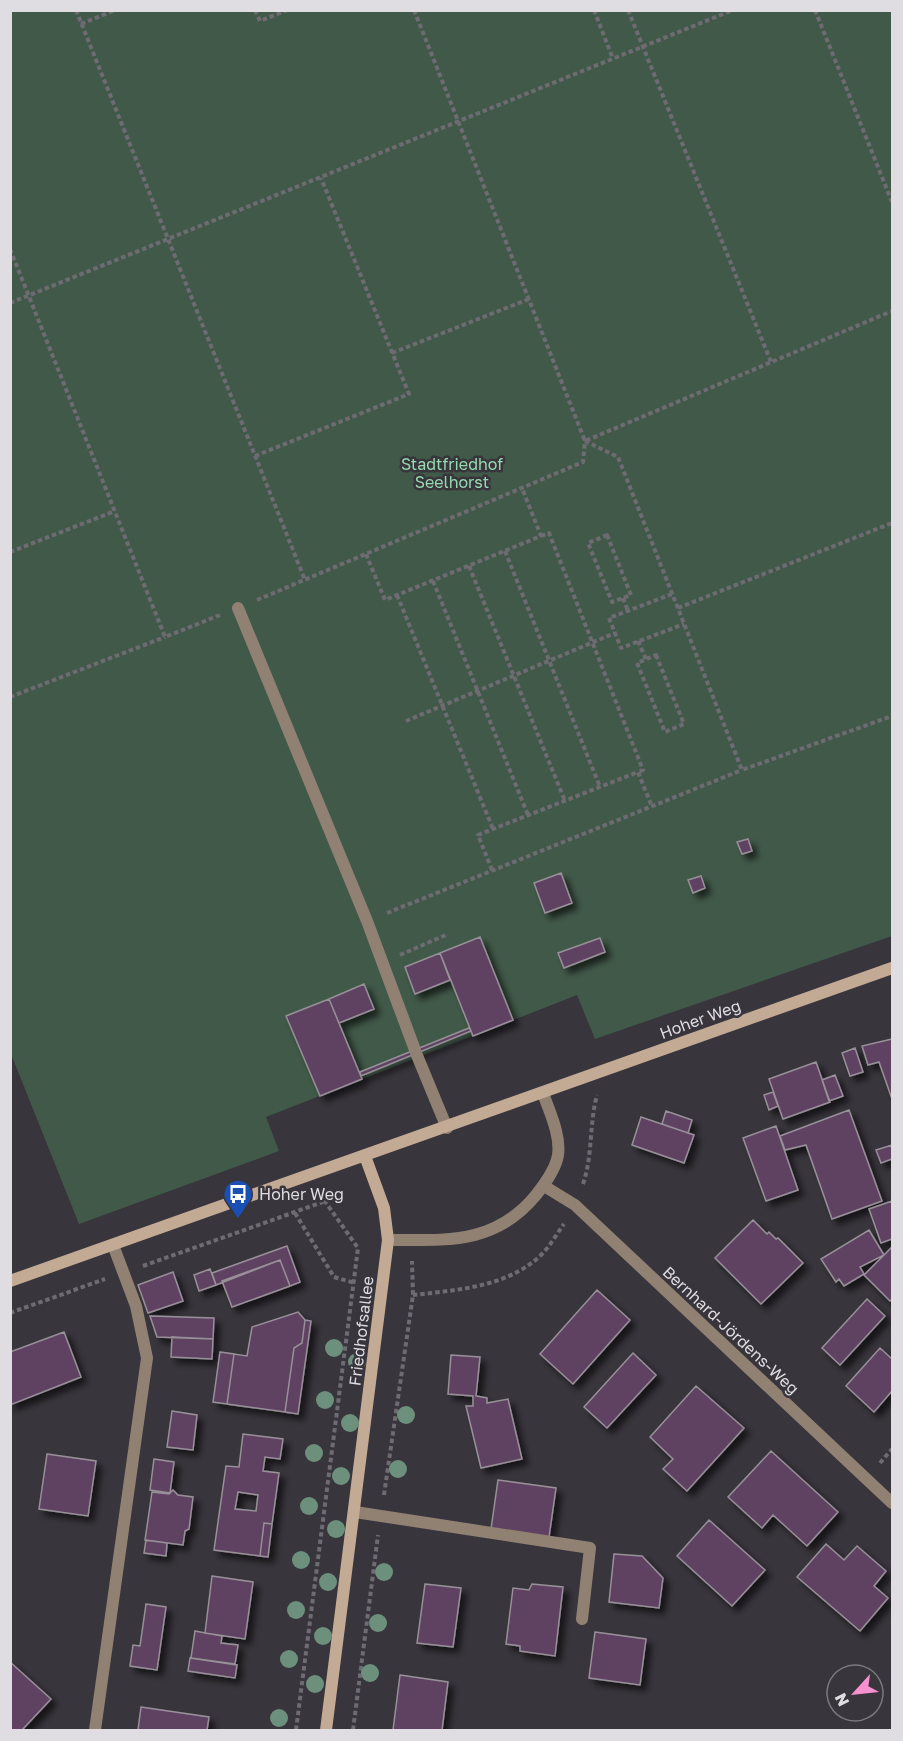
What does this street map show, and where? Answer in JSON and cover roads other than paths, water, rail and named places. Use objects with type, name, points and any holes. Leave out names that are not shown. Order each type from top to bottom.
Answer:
[{"type":"street","points":[[238,608],[367,921],[447,1128]]},
{"type":"street","name":"Hoher Weg","points":[[10,1281],[447,1128],[892,968]]},
{"type":"street","points":[[388,1240],[460,1239],[493,1230],[522,1212],[544,1186],[558,1156],[555,1127],[543,1093]]},
{"type":"street","name":"Friedhofsallee","points":[[326,1731],[356,1512],[388,1240],[384,1208],[364,1156]]},
{"type":"street","name":"Bernhard-Jördens-Weg","points":[[544,1186],[575,1205],[892,1503]]},
{"type":"street","points":[[94,1731],[147,1358],[136,1306],[113,1245]]},
{"type":"street","points":[[356,1512],[590,1548],[582,1618]]},
{"type":"place","name":"Hoher Weg","points":[[238,1220]]},
{"type":"park label","name":"Stadtfriedhof Seelhorst","points":[[452,473]]}]
